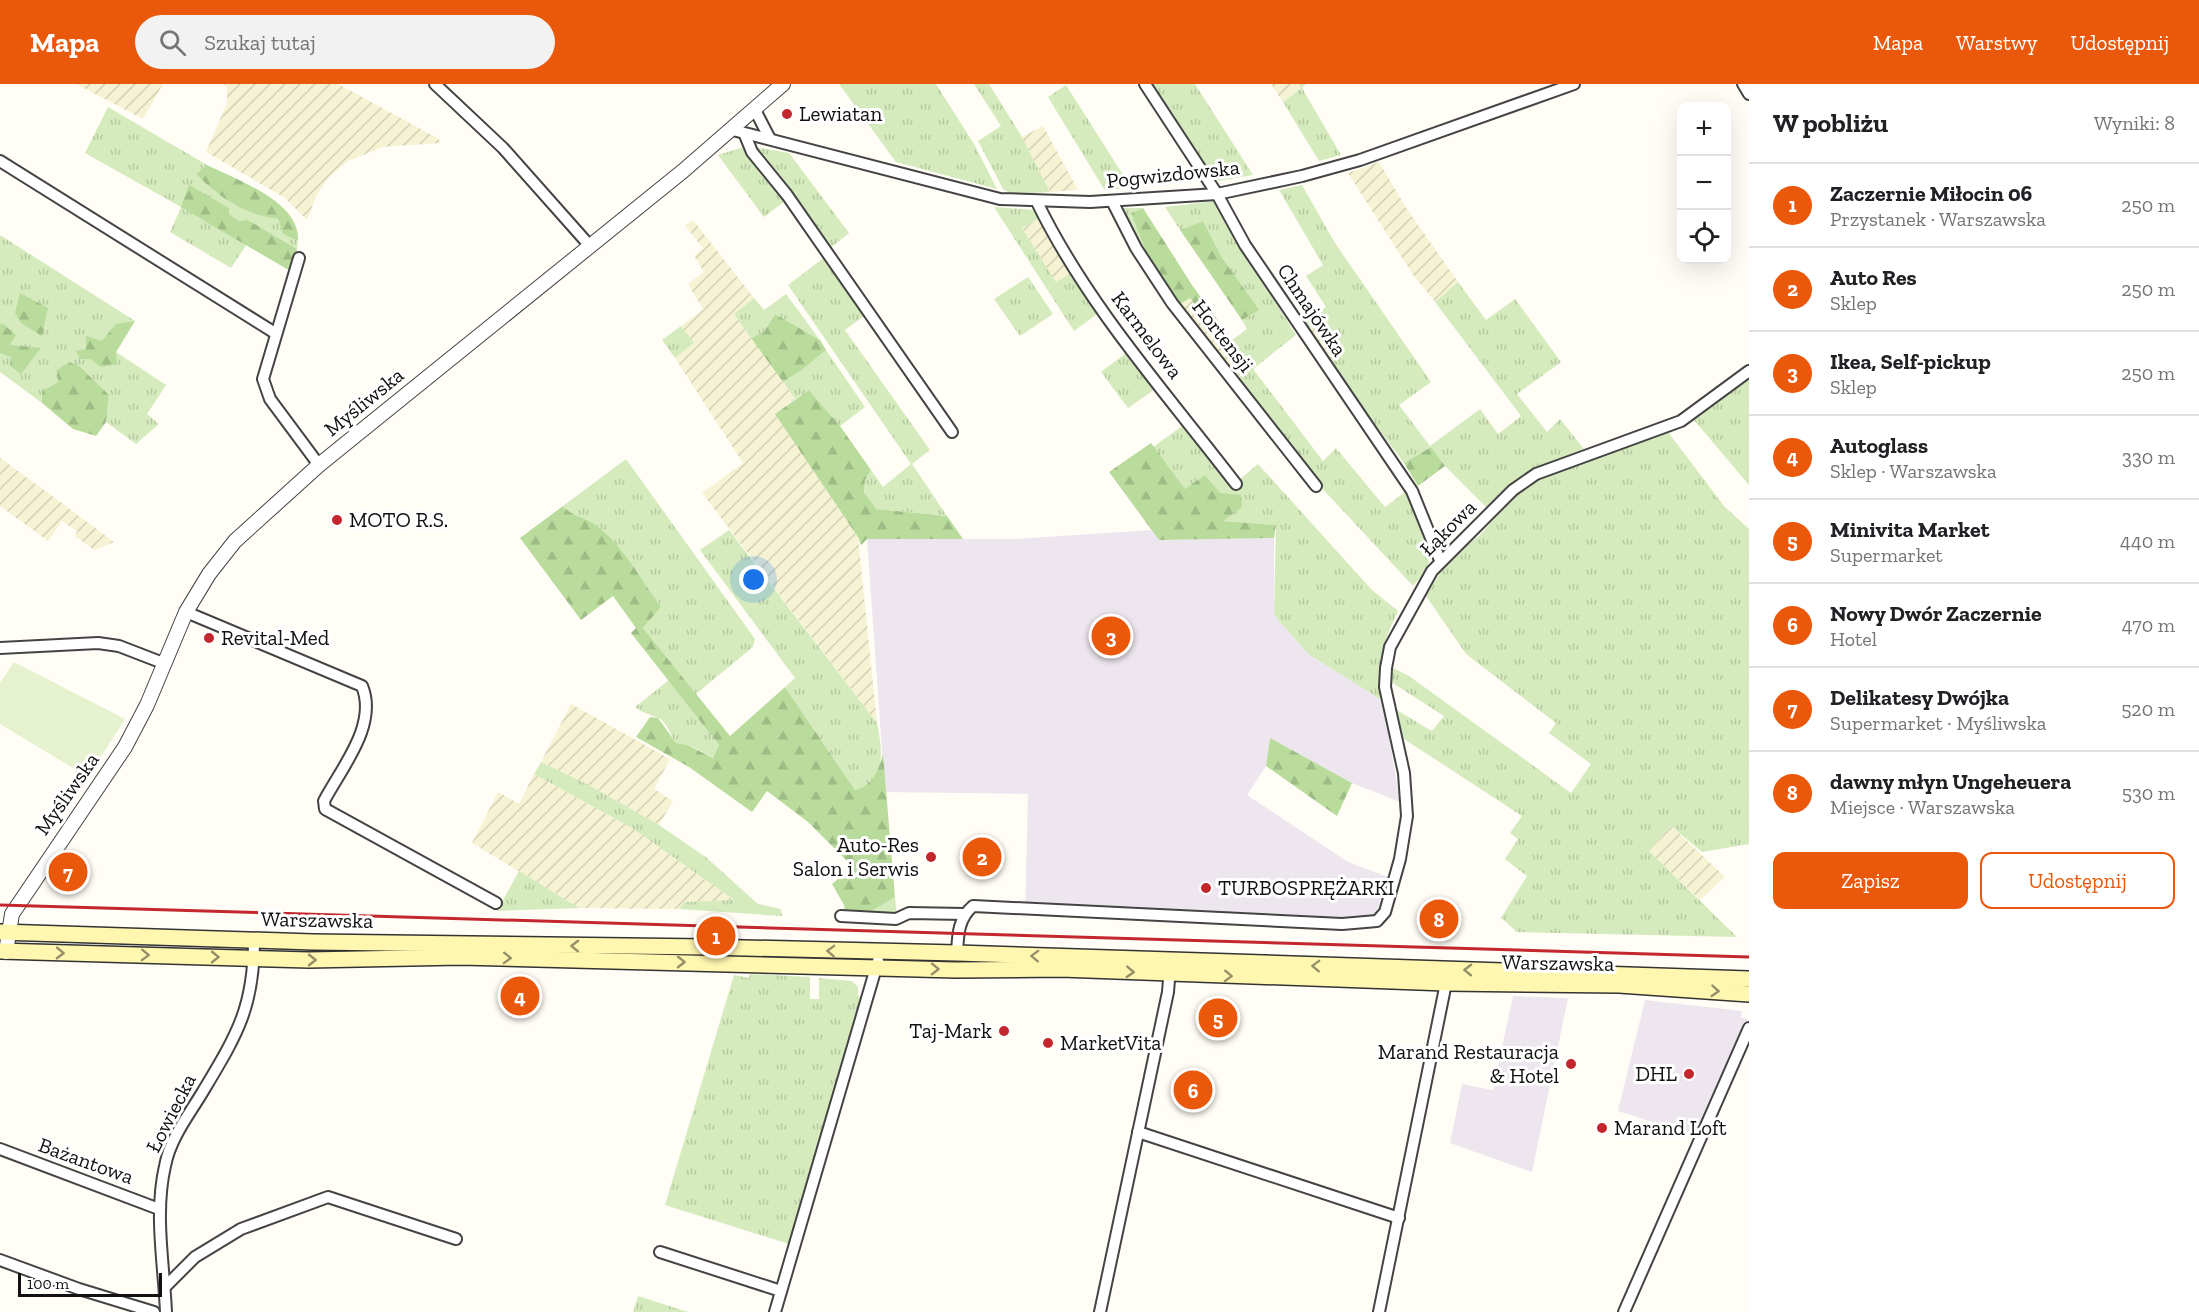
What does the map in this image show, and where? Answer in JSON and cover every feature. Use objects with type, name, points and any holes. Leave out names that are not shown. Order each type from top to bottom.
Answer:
[{"type":"main road","name":"Warszawska","points":[[4,932],[634,948],[878,960]]},
{"type":"main road","name":"Warszawska","points":[[3,951],[361,960],[461,957],[623,961],[878,960]]},
{"type":"main road","points":[[878,960],[957,953],[1170,968]]},
{"type":"main road","points":[[878,960],[1055,969],[1170,968],[1370,974]]},
{"type":"main road","name":"Warszawska","points":[[1370,974],[1749,979]]},
{"type":"main road","name":"Warszawska","points":[[1370,974],[1446,983],[1619,985],[1749,994]]},
{"type":"street","points":[[435,84],[503,148],[591,246]]},
{"type":"street","name":"Myśliwska","points":[[3,951],[4,932],[12,914],[125,747],[147,705],[186,612],[209,574],[236,541],[319,465],[591,246],[739,132],[755,110],[783,84]]},
{"type":"street","name":"Chmajówka","points":[[1145,84],[1217,194],[1245,245],[1412,491],[1440,560]]},
{"type":"street","name":"Pogwizdowska","points":[[739,132],[769,137],[986,197],[1037,202],[1112,201],[1217,194],[1302,176],[1360,160],[1574,84]]},
{"type":"street","points":[[1743,84],[1749,94]]},
{"type":"street","points":[[755,110],[769,137]]},
{"type":"street","points":[[739,132],[787,195],[952,432]]},
{"type":"street","points":[[0,161],[275,333]]},
{"type":"street","name":"Hortensji","points":[[1112,201],[1136,248],[1172,303],[1316,486]]},
{"type":"street","name":"Karmelowa","points":[[1037,202],[1055,237],[1108,316],[1236,484]]},
{"type":"street","points":[[299,258],[263,379],[270,399],[319,465]]},
{"type":"street","name":"Łąkowa","points":[[964,914],[973,906],[1342,924],[1377,921],[1385,912],[1400,859],[1407,816],[1404,773],[1385,687],[1386,668],[1390,647],[1440,560],[1513,490],[1536,474],[1682,421],[1749,371]]},
{"type":"street","points":[[186,612],[362,686],[367,706],[365,725],[324,801],[325,809],[496,903]]},
{"type":"street","points":[[0,648],[98,643],[119,646],[163,663]]},
{"type":"street","points":[[841,916],[896,919],[909,913],[964,914],[959,926],[957,953]]},
{"type":"street","name":"Łowiecka","points":[[166,1312],[159,1209],[165,1164],[180,1129],[237,1035],[245,1014],[253,978],[254,940]]},
{"type":"street","points":[[775,1312],[878,960]]},
{"type":"street","points":[[1100,1312],[1170,968]]},
{"type":"street","points":[[1379,1312],[1446,983]]},
{"type":"street","points":[[1623,1312],[1749,1028]]},
{"type":"street","points":[[1138,1132],[1399,1218]]},
{"type":"street","name":"Bażantowa","points":[[0,1149],[159,1209]]},
{"type":"street","points":[[165,1287],[195,1257],[241,1229],[328,1197],[456,1239]]},
{"type":"street","points":[[660,1252],[782,1291]]},
{"type":"street","points":[[0,1260],[79,1289],[154,1312]]},
{"type":"shaded area","points":[[76,84],[163,84],[143,119]]},
{"type":"shaded area","points":[[224,84],[338,84],[439,139],[440,143],[383,147],[348,161],[330,176],[317,194],[307,220],[285,198],[206,152],[227,103],[227,88]]},
{"type":"shaded area","points":[[1271,84],[1299,84],[1301,87],[1283,102]]},
{"type":"shaded area","points":[[1043,126],[1078,190],[1050,192],[1022,137]]},
{"type":"shaded area","points":[[1379,162],[1407,209],[1458,282],[1435,302],[1413,275],[1348,173]]},
{"type":"shaded area","points":[[1040,218],[1074,272],[1056,283],[1022,228]]},
{"type":"shaded area","points":[[693,220],[754,298],[734,314],[795,399],[775,414],[858,537],[877,723],[702,493],[743,463],[675,358],[693,343],[681,326],[703,309],[688,284],[704,272],[694,256],[703,248],[685,226]]},
{"type":"shaded area","points":[[1190,298],[1243,372],[1236,379],[1180,304]]},
{"type":"shaded area","points":[[1317,322],[1340,355],[1329,363],[1307,329]]},
{"type":"shaded area","points":[[0,458],[114,542],[94,550],[75,536],[77,531],[62,521],[48,541],[0,506]]},
{"type":"shaded area","points":[[1152,530],[1159,540],[1274,538],[1274,615],[1308,654],[1380,699],[1400,802],[1352,783],[1270,738],[1266,766],[1247,795],[1348,862],[1388,877],[1378,908],[1364,930],[1025,915],[1028,794],[885,792],[867,539],[1016,539]]},
{"type":"shaded area","points":[[571,704],[670,759],[654,789],[673,801],[659,825],[589,785],[541,762]]},
{"type":"shaded area","points":[[534,774],[632,828],[735,901],[684,902],[679,909],[579,908],[472,843],[498,792],[519,804]]},
{"type":"shaded area","points":[[1671,826],[1725,877],[1700,900],[1649,851]]},
{"type":"shaded area","points":[[1513,996],[1568,998],[1532,1172],[1450,1143],[1462,1084],[1493,1090]]},
{"type":"shaded area","points":[[1645,1000],[1742,1011],[1741,1018],[1748,1019],[1696,1136],[1618,1111]]},
{"type":"green space","points":[[839,84],[936,84],[974,144],[997,189],[896,162]]},
{"type":"green space","points":[[974,84],[989,84],[1022,137],[1050,192],[1011,194],[1003,189],[978,141],[1001,126]]},
{"type":"green space","points":[[1148,84],[1195,84],[1253,175],[1218,181],[1202,166]]},
{"type":"green space","points":[[1299,84],[1306,84],[1302,88],[1341,155],[1319,161],[1283,102],[1301,88]]},
{"type":"green space","points":[[1066,85],[1132,189],[1104,189],[1048,97]]},
{"type":"green space","points":[[108,107],[207,165],[196,174],[234,204],[255,214],[278,219],[283,234],[298,241],[297,249],[248,220],[239,221],[229,214],[182,207],[247,244],[231,268],[170,232],[181,207],[85,153]]},
{"type":"green space","points":[[744,147],[785,201],[764,217],[718,155]]},
{"type":"green space","points":[[754,147],[789,153],[849,233],[829,249]]},
{"type":"green space","points":[[207,165],[250,185],[278,204],[289,215],[296,227],[298,241],[283,234],[278,219],[255,214],[233,204],[214,190],[196,174]]},
{"type":"green space","points":[[189,185],[229,208],[229,214],[239,221],[248,220],[297,249],[292,272],[181,207]]},
{"type":"green space","points":[[1302,185],[1335,243],[1431,382],[1399,405],[1430,446],[1480,409],[1498,434],[1521,416],[1435,302],[1458,282],[1486,320],[1515,299],[1561,362],[1517,394],[1547,432],[1560,419],[1584,449],[1531,472],[1487,508],[1445,466],[1431,447],[1404,463],[1329,363],[1340,355],[1317,322],[1307,329],[1302,323],[1326,307],[1306,276],[1323,265],[1279,190]]},
{"type":"green space","points":[[1216,201],[1224,221],[1296,335],[1253,369],[1323,461],[1336,448],[1385,507],[1405,492],[1420,517],[1429,548],[1427,567],[1413,586],[1319,485],[1236,379],[1252,369],[1232,340],[1247,329],[1242,320],[1258,310],[1221,256],[1203,221],[1180,230],[1165,207]]},
{"type":"green space","points":[[994,207],[1036,210],[1040,218],[1022,228],[1056,282],[1074,272],[1100,312],[1074,331]]},
{"type":"green space","points":[[1120,208],[1143,208],[1131,213],[1150,263]]},
{"type":"green space","points":[[1143,208],[1192,285],[1253,369],[1243,372],[1190,298],[1180,304],[1150,263],[1131,213]]},
{"type":"green space","points":[[1203,221],[1221,256],[1259,310],[1242,320],[1180,230]]},
{"type":"green space","points":[[0,235],[135,321],[116,352],[166,385],[147,414],[159,424],[136,444],[106,422],[109,395],[58,382],[42,391],[42,403],[0,372]]},
{"type":"green space","points":[[825,257],[867,314],[845,330],[930,450],[912,464],[947,516],[876,509],[864,492],[865,480],[871,470],[883,487],[911,464],[788,285]]},
{"type":"green space","points":[[1028,277],[1053,314],[1020,336],[994,299]]},
{"type":"green space","points":[[20,293],[48,308],[42,336],[21,323],[15,313]]},
{"type":"green space","points":[[786,294],[820,340],[775,314],[764,332],[751,338],[734,314],[754,298],[764,310]]},
{"type":"green space","points":[[775,314],[820,340],[826,350],[783,382],[751,338],[764,332]]},
{"type":"green space","points":[[135,321],[116,352],[117,364],[101,367],[90,359],[80,359],[76,351],[86,349],[86,336],[102,341],[116,324]]},
{"type":"green space","points":[[0,324],[16,335],[10,345],[41,348],[21,374],[10,366],[11,357],[0,353]]},
{"type":"green space","points":[[681,326],[694,343],[675,358],[662,340]]},
{"type":"green space","points":[[826,350],[865,407],[840,426],[809,390],[795,399],[783,382]]},
{"type":"green space","points":[[1129,351],[1157,388],[1128,408],[1101,372]]},
{"type":"green space","points":[[69,362],[79,366],[109,395],[106,422],[96,436],[73,429],[42,403],[42,391],[58,382],[57,370]]},
{"type":"green space","points":[[1747,378],[1749,380],[1749,485],[1693,419]]},
{"type":"green space","points":[[809,390],[840,426],[871,470],[865,480],[864,492],[876,509],[947,516],[963,539],[867,539],[861,545],[858,537],[775,414]]},
{"type":"green space","points":[[1185,424],[1234,489],[1239,480],[1258,464],[1372,590],[1398,611],[1382,654],[1380,699],[1308,654],[1274,615],[1276,525],[1222,521],[1220,493],[1185,489],[1153,447]]},
{"type":"green space","points":[[1668,432],[1724,506],[1749,529],[1749,844],[1702,852],[1671,826],[1649,851],[1737,937],[1517,932],[1501,918],[1527,876],[1505,859],[1518,839],[1510,833],[1522,816],[1404,739],[1395,709],[1432,731],[1444,716],[1391,682],[1391,667],[1409,676],[1571,793],[1591,764],[1549,733],[1556,723],[1466,654],[1426,596],[1449,558],[1479,536],[1521,489],[1552,470]]},
{"type":"green space","points":[[1151,443],[1185,489],[1205,475],[1220,493],[1241,495],[1242,507],[1223,521],[1276,525],[1274,538],[1159,540],[1109,472]]},
{"type":"green space","points":[[1431,447],[1445,466],[1418,486],[1404,463]]},
{"type":"green space","points":[[626,459],[755,639],[753,647],[696,694],[643,628],[661,607],[638,573],[602,530],[563,506]]},
{"type":"green space","points":[[563,506],[602,530],[630,562],[661,607],[643,628],[730,736],[785,687],[855,790],[866,785],[877,772],[883,754],[895,897],[865,915],[845,912],[844,905],[832,884],[853,867],[808,822],[767,791],[752,812],[689,767],[636,737],[650,717],[658,718],[676,743],[688,745],[713,758],[719,745],[631,633],[636,628],[613,596],[581,620],[520,538]]},
{"type":"green space","points":[[729,530],[877,723],[880,763],[878,772],[866,786],[855,790],[785,687],[795,678],[700,550]]},
{"type":"green space","points":[[14,662],[125,719],[88,777],[0,724],[0,683]]},
{"type":"green space","points":[[669,680],[719,745],[714,758],[689,745],[676,743],[661,719],[635,707]]},
{"type":"green space","points":[[1270,738],[1352,783],[1337,816],[1266,766]]},
{"type":"green space","points":[[541,762],[589,785],[659,825],[707,858],[758,904],[781,909],[782,916],[679,909],[684,902],[734,900],[632,828],[534,774]]},
{"type":"green space","points":[[519,871],[579,908],[497,911]]},
{"type":"green space","points":[[895,897],[897,917],[865,915]]},
{"type":"green space","points":[[750,974],[810,977],[810,999],[819,999],[819,978],[852,981],[858,987],[858,996],[863,998],[791,1244],[665,1205],[734,975],[749,978]]},
{"type":"green space","points":[[638,1296],[688,1312],[633,1312]]},
{"type":"railway","points":[[0,905],[1749,957]]},
{"type":"place","name":"Lewiatan","points":[[787,114]]},
{"type":"place","name":"MOTO R.S.","points":[[337,520]]},
{"type":"place","name":"Ikea, Self-pickup","points":[[1111,636]]},
{"type":"place","name":"Revital-Med","points":[[209,638]]},
{"type":"place","name":"Auto-Res Salon i Serwis","points":[[931,857]]},
{"type":"place","name":"Auto Res","points":[[982,857]]},
{"type":"place","name":"Delikatesy Dwójka","points":[[68,872]]},
{"type":"place","name":"TURBOSPRĘŻARKI","points":[[1206,888]]},
{"type":"place","name":"dawny młyn Ungeheuera","points":[[1439,919]]},
{"type":"place","name":"Zaczernie Miłocin 06","points":[[716,936]]},
{"type":"place","name":"Autoglass","points":[[520,996]]},
{"type":"place","name":"Minivita Market","points":[[1218,1018]]},
{"type":"place","name":"Taj-Mark","points":[[1004,1031]]},
{"type":"place","name":"MarketVita","points":[[1048,1043]]},
{"type":"place","name":"Marand Restauracja & Hotel","points":[[1571,1064]]},
{"type":"place","name":"DHL","points":[[1689,1074]]},
{"type":"place","name":"Nowy Dwór Zaczernie","points":[[1193,1090]]},
{"type":"place","name":"Marand Loft","points":[[1602,1128]]}]
